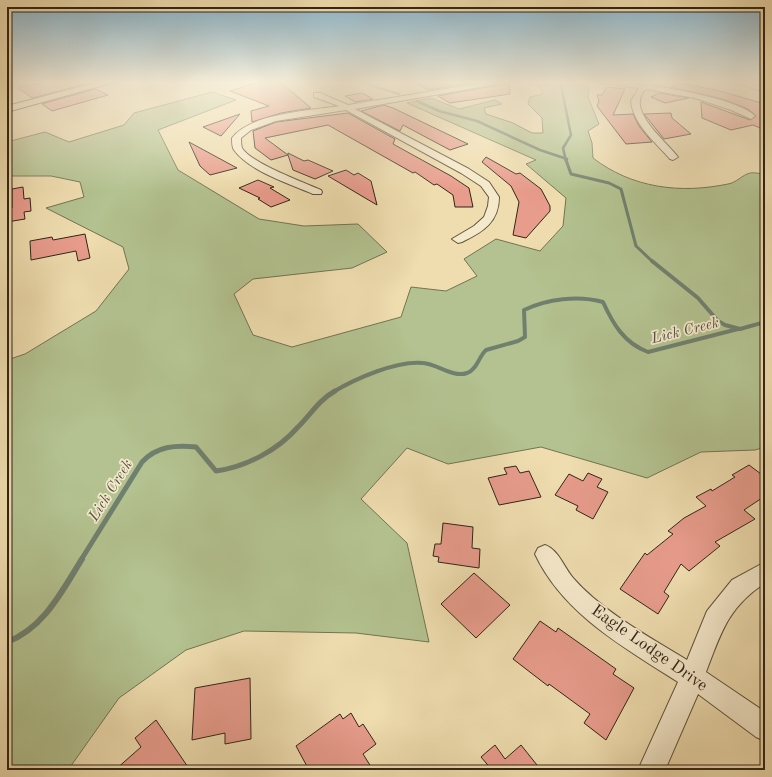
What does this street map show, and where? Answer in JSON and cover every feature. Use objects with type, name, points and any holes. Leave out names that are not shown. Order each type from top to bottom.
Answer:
[{"type":"street","points":[[283,118],[268,121],[248,128],[237,139],[238,147],[254,164],[317,192]]},
{"type":"street","points":[[368,118],[465,170],[485,184],[494,197],[492,214],[488,222],[458,239]]},
{"type":"street","points":[[643,118],[674,157]]},
{"type":"street","name":"Eagle Lodge Drive","points":[[545,554],[568,588],[613,625],[692,676],[765,728]]},
{"type":"street","points":[[651,770],[680,708],[715,619],[740,587],[765,571]]},
{"type":"green space","points":[[130,118],[189,118],[158,130],[178,170],[259,219],[304,226],[358,224],[387,252],[352,268],[253,279],[234,294],[253,335],[292,347],[401,317],[411,287],[446,291],[477,276],[464,259],[496,239],[540,251],[563,226],[566,198],[526,164],[536,160],[442,118],[499,118],[513,123],[532,133],[543,133],[542,118],[597,118],[599,124],[588,131],[592,143],[593,158],[624,176],[657,186],[674,188],[710,187],[731,183],[750,173],[765,174],[765,447],[755,450],[701,452],[647,478],[541,447],[448,464],[407,448],[361,499],[407,543],[429,642],[356,633],[244,631],[186,650],[119,698],[68,770],[7,770],[7,360],[25,354],[96,311],[129,269],[123,247],[46,208],[84,197],[80,182],[51,176],[7,176],[7,142],[45,132],[69,142],[124,125]]},
{"type":"building","points":[[228,118],[236,118],[221,136],[203,127]]},
{"type":"building","points":[[252,118],[264,118],[252,122]]},
{"type":"building","points":[[306,118],[358,118],[395,139],[393,144],[451,176],[469,188],[473,207],[455,207],[453,195],[437,184],[434,185],[415,172],[413,173],[328,125],[265,138],[288,155],[271,160],[255,148],[253,131],[276,122]]},
{"type":"building","points":[[375,118],[414,118],[468,144],[450,150],[403,125],[400,131]]},
{"type":"building","points":[[606,118],[635,118],[639,126],[652,142],[626,144]]},
{"type":"building","points":[[647,118],[672,118],[691,134],[664,139]]},
{"type":"building","points":[[703,118],[745,118],[750,120],[753,118],[765,118],[765,130],[753,125],[731,130]]},
{"type":"building","points":[[189,142],[237,168],[210,175],[200,166]]},
{"type":"building","points":[[288,153],[304,161],[308,160],[333,171],[315,179],[293,170]]},
{"type":"building","points":[[486,157],[516,174],[520,173],[541,189],[550,206],[550,211],[526,238],[513,235],[519,202],[511,186],[482,162]]},
{"type":"building","points":[[346,170],[354,175],[358,173],[371,181],[377,205],[328,176]]},
{"type":"building","points":[[258,180],[274,187],[270,188],[290,200],[271,207],[258,199],[260,198],[239,188]]},
{"type":"building","points":[[23,187],[24,199],[30,198],[31,211],[24,212],[25,219],[7,222],[7,209],[12,208],[12,189]]},
{"type":"building","points":[[85,234],[90,258],[78,261],[76,251],[31,260],[30,241],[52,237],[53,240]]},
{"type":"building","points":[[749,465],[765,477],[765,496],[744,510],[755,519],[715,542],[720,546],[689,571],[681,564],[664,592],[669,596],[658,614],[620,589],[645,553],[647,555],[673,534],[668,531],[684,518],[706,506],[696,497],[711,489],[712,491],[735,477],[732,475]]},
{"type":"building","points":[[516,466],[520,473],[529,471],[541,497],[499,505],[488,478],[507,474],[504,468]]},
{"type":"building","points":[[588,473],[602,479],[597,487],[608,492],[593,519],[576,510],[578,506],[555,495],[569,474],[583,481]]},
{"type":"building","points":[[443,523],[473,527],[472,548],[480,549],[479,568],[438,562],[439,557],[433,556],[435,544],[441,544]]},
{"type":"building","points":[[474,573],[510,605],[476,638],[441,604]]},
{"type":"building","points":[[540,621],[556,632],[558,628],[616,669],[613,674],[634,688],[606,740],[584,723],[590,714],[549,684],[548,686],[513,659]]},
{"type":"building","points":[[250,678],[251,739],[225,744],[225,733],[192,740],[195,688]]},
{"type":"building","points":[[351,713],[359,727],[363,724],[376,744],[363,754],[373,770],[309,770],[296,746],[340,714],[343,719]]},
{"type":"building","points":[[156,720],[190,770],[115,770],[141,747],[135,738]]},
{"type":"building","points":[[495,745],[505,759],[521,745],[541,770],[492,770],[481,757]]},
{"type":"waterway","points":[[467,118],[477,121],[540,150],[565,158]]},
{"type":"waterway","points":[[565,158],[563,148],[571,135],[568,118]]},
{"type":"waterway","points":[[566,160],[571,174],[609,183],[621,189],[636,246],[653,262]]},
{"type":"waterway","points":[[652,261],[698,298],[718,321],[725,325],[740,329],[765,322]]},
{"type":"waterway","name":"Lick Creek","points":[[335,391],[364,376],[401,364],[423,363],[456,374],[467,373],[476,366],[486,350],[518,341],[525,337],[524,310],[543,303],[563,299],[583,299],[603,302],[620,332],[632,343],[648,352],[738,329]]},
{"type":"waterway","name":"Lick Creek","points":[[81,560],[142,462],[154,453],[167,448],[181,446],[196,447],[216,471],[239,466],[261,456],[281,443],[320,403],[335,391]]},
{"type":"waterway","name":"Lick Creek","points":[[7,642],[32,628],[42,618],[59,596],[82,559]]}]
